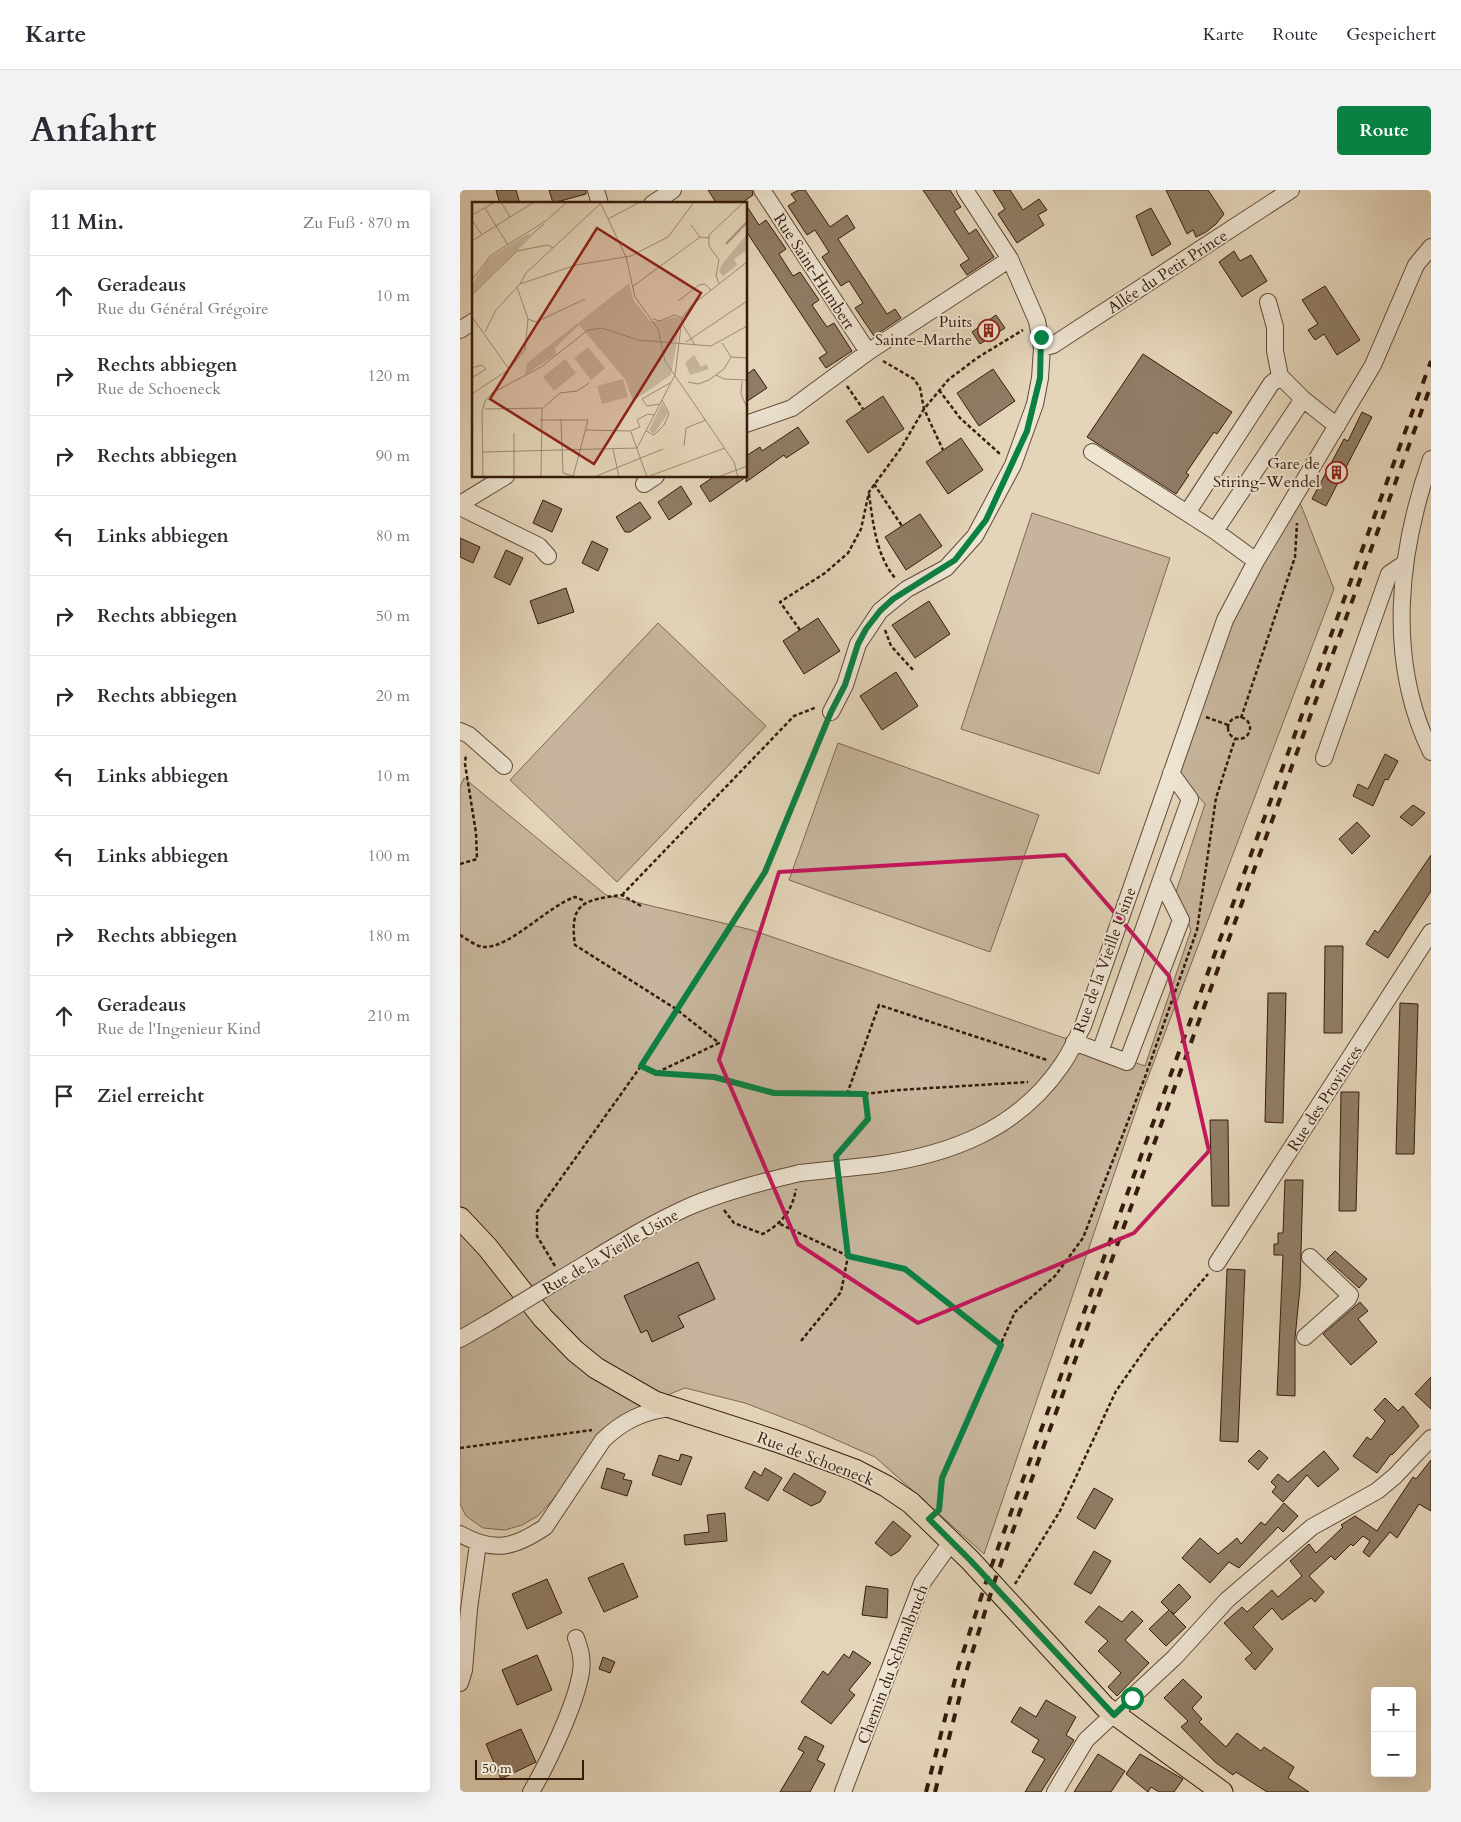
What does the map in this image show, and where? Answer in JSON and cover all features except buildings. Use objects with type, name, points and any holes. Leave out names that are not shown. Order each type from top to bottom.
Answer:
[{"type":"main road","name":"Rue de Schoeneck","points":[[460,1218],[488,1248],[542,1318],[575,1351],[625,1386],[655,1402],[776,1441],[856,1470],[905,1498],[952,1541],[1114,1715],[1222,1792]]},
{"type":"street","points":[[655,202],[673,190]]},
{"type":"street","name":"Rue Saint-Humbert","points":[[762,190],[868,352]]},
{"type":"street","points":[[831,712],[845,685],[858,644],[880,611],[908,589],[946,568],[963,551],[986,520],[1012,465],[1035,404],[1040,378],[1042,348],[1037,321],[1010,259],[965,190]]},
{"type":"street","name":"Allée du Petit Prince","points":[[1042,348],[1053,345],[1291,190]]},
{"type":"street","name":"Rue de la Vieille Usine","points":[[460,1339],[632,1236],[713,1197],[760,1182],[800,1173],[875,1165],[936,1154],[977,1138],[1002,1123],[1048,1084],[1062,1065],[1083,1026],[1225,620],[1256,561],[1382,348],[1416,266],[1431,247]]},
{"type":"street","points":[[748,423],[792,408],[838,372],[1010,259]]},
{"type":"street","points":[[1268,302],[1275,327],[1275,350],[1280,376],[1303,399],[1337,426]]},
{"type":"street","points":[[460,330],[472,322]]},
{"type":"street","points":[[1187,514],[1271,384],[1280,376]]},
{"type":"street","points":[[1215,531],[1303,399]]},
{"type":"street","points":[[1092,452],[1215,531],[1256,561]]},
{"type":"street","points":[[1431,462],[1410,527],[1404,563],[1402,622],[1405,662],[1415,713],[1431,752]]},
{"type":"street","points":[[460,505],[503,478]]},
{"type":"street","points":[[460,505],[539,546],[548,556]]},
{"type":"street","points":[[1324,758],[1389,574],[1404,563]]},
{"type":"street","points":[[464,733],[504,766]]},
{"type":"street","points":[[1100,1052],[1190,799],[1171,774]]},
{"type":"street","points":[[1074,1042],[1127,1062],[1181,920],[1160,880]]},
{"type":"street","name":"Rue des Provinces","points":[[1216,1263],[1431,932]]},
{"type":"street","points":[[1305,1337],[1348,1300],[1350,1295],[1310,1257]]},
{"type":"street","points":[[460,1534],[478,1544],[495,1546],[509,1545],[522,1541],[545,1527],[603,1440],[615,1428],[644,1413],[673,1408]]},
{"type":"street","points":[[1055,1792],[1086,1740],[1105,1720],[1114,1715],[1175,1657],[1227,1600],[1312,1527],[1377,1491],[1395,1476],[1431,1438]]},
{"type":"street","name":"Chemin du Schmalbruch","points":[[843,1792],[922,1583],[952,1541]]},
{"type":"street","points":[[460,1683],[464,1670],[469,1609],[478,1544]]},
{"type":"street","points":[[531,1792],[544,1770],[582,1672],[582,1656],[576,1638]]},
{"type":"path","points":[[800,630],[780,602],[824,574],[848,553],[861,529],[869,492],[901,448],[924,408],[948,380],[977,358],[1037,321]]},
{"type":"path","points":[[868,352],[914,379],[920,388],[924,408],[943,450]]},
{"type":"path","points":[[838,372],[863,409]]},
{"type":"path","points":[[939,390],[960,418],[1012,465]]},
{"type":"path","points":[[874,484],[902,526]]},
{"type":"path","points":[[869,492],[874,529],[881,555],[894,577],[908,589]]},
{"type":"path","points":[[1242,718],[1295,557],[1298,526],[1290,503]]},
{"type":"path","points":[[880,611],[891,646],[914,671]]},
{"type":"path","points":[[460,935],[483,947],[500,944],[561,902],[575,897],[585,901],[622,895],[794,716],[821,706],[831,712],[765,872],[641,1066],[536,1212],[537,1236],[562,1278]]},
{"type":"path","points":[[1193,712],[1228,725]]},
{"type":"path","points":[[1238,716],[1242,718],[1247,720],[1251,728],[1248,736],[1239,740],[1230,737],[1226,729],[1230,720],[1238,716]]},
{"type":"path","points":[[460,864],[476,859],[476,833],[465,764],[464,733]]},
{"type":"path","points":[[929,1519],[939,1510],[942,1478],[1015,1312],[1055,1276],[1083,1238],[1145,1077],[1197,930],[1216,798],[1234,739]]},
{"type":"path","points":[[622,895],[641,906]]},
{"type":"path","points":[[585,901],[578,910],[572,927],[575,945],[676,1009],[719,1043],[656,1073]]},
{"type":"path","points":[[847,1094],[879,1005],[1062,1065]]},
{"type":"path","points":[[641,1066],[656,1073],[714,1077],[774,1093],[865,1094],[899,1090],[993,1085],[1020,1081],[1048,1084]]},
{"type":"path","points":[[836,1156],[868,1119],[865,1094]]},
{"type":"path","points":[[713,1197],[734,1222],[763,1234],[780,1224],[794,1203],[800,1173]]},
{"type":"path","points":[[802,1341],[841,1292],[848,1256],[839,1180]]},
{"type":"path","points":[[780,1224],[848,1256],[905,1269],[1001,1345]]},
{"type":"path","points":[[1006,1600],[1060,1512],[1116,1391],[1151,1341],[1216,1263]]},
{"type":"path","points":[[460,1448],[600,1428],[610,1422],[615,1428]]},
{"type":"highlighted area","points":[[1065,855],[1169,976],[1209,1151],[1134,1233],[918,1323],[798,1244],[719,1060],[779,872]]},
{"type":"shaded area","points":[[1297,495],[1334,589],[1142,1093],[984,1554],[875,1457],[805,1426],[745,1403],[685,1388],[655,1400],[579,1462],[556,1496],[538,1516],[522,1525],[505,1530],[483,1528],[466,1516],[460,1504],[460,787],[464,778],[606,895],[752,930],[1145,1066],[1191,930],[1176,892],[1205,804],[1175,770],[1226,624]]},
{"type":"shaded area","points":[[1032,513],[1170,558],[1099,774],[961,729]]},
{"type":"shaded area","points":[[658,623],[766,726],[617,882],[510,780]]},
{"type":"shaded area","points":[[838,743],[1039,815],[990,952],[789,880]]},
{"type":"railway","points":[[926,1792],[958,1668],[990,1570],[1431,361]]},
{"type":"railway","points":[[935,1792],[966,1672],[996,1577],[1431,385]]},
{"type":"place","name":"Puits Sainte-Marthe","points":[[988,330]]},
{"type":"place","name":"Gare de Stiring-Wendel","points":[[1336,472]]},
{"type":"route","points":[[1041,337],[1040,378],[1027,431],[986,520],[955,560],[946,568],[893,599],[880,611],[866,629],[850,664],[845,685],[831,712],[765,872],[641,1066],[656,1073],[714,1077],[774,1093],[865,1094],[868,1119],[836,1156],[848,1256],[905,1269],[964,1313],[1001,1345],[942,1478],[939,1510],[929,1519],[970,1560],[1114,1715],[1132,1698]]}]
